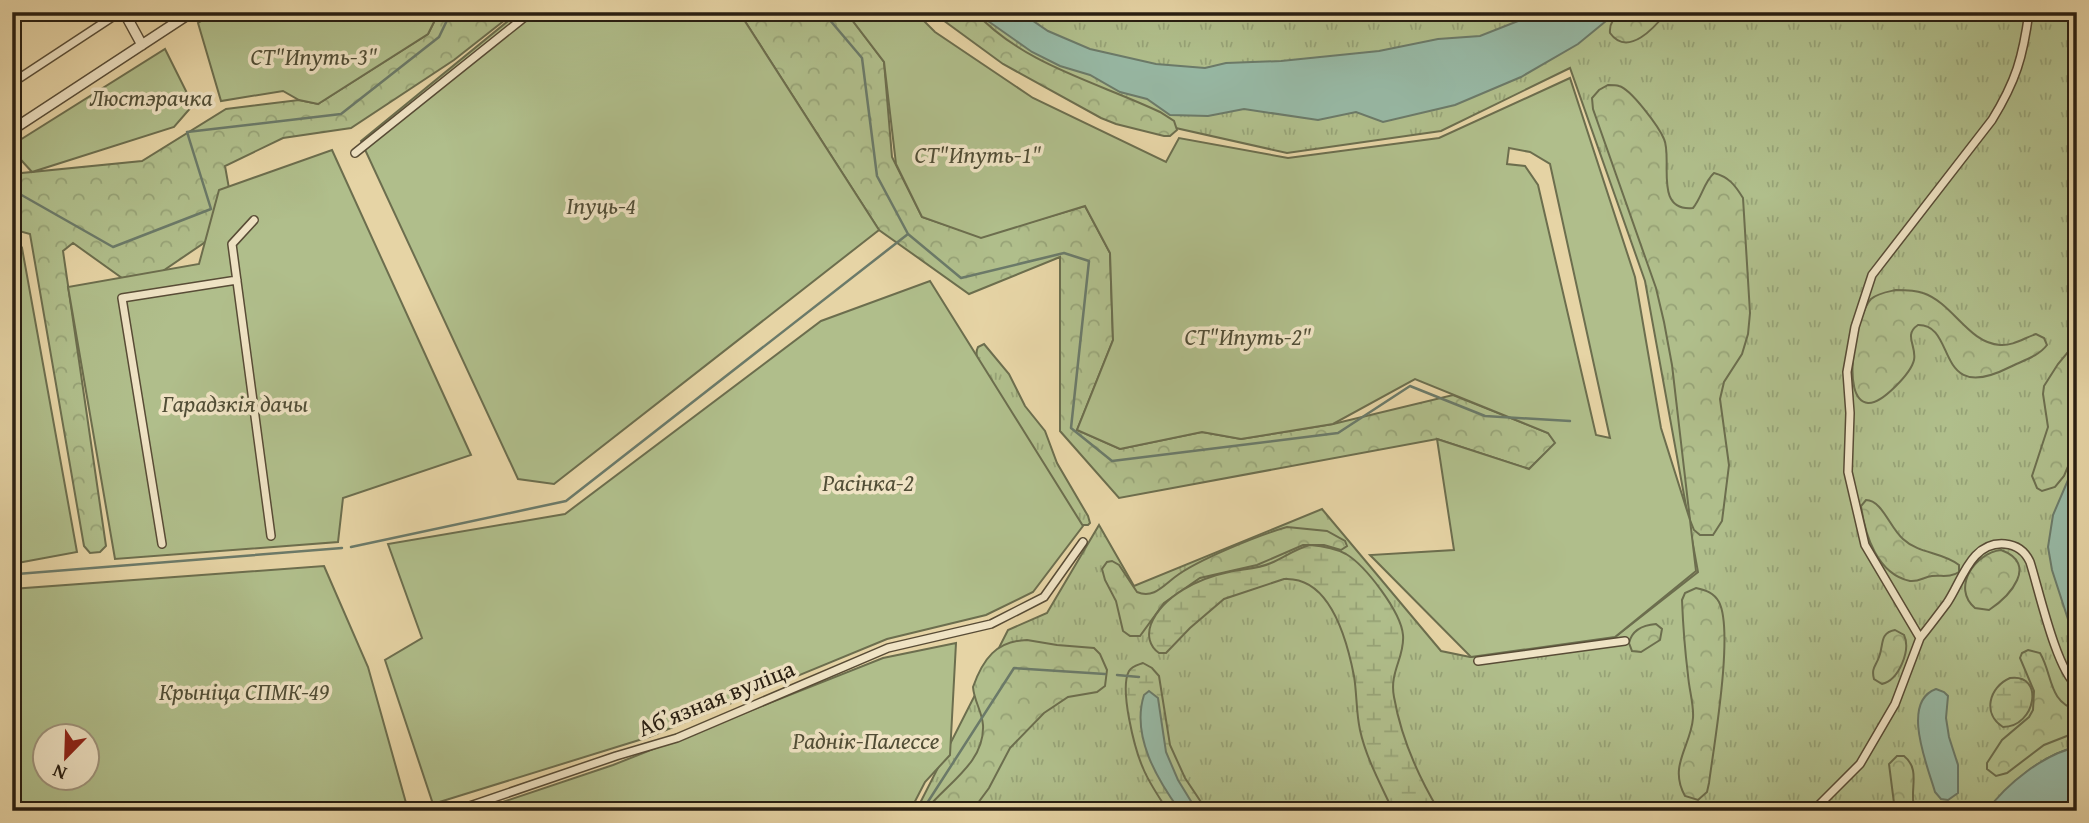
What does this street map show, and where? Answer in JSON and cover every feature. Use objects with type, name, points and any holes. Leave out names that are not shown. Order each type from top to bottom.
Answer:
[{"type":"street","points":[[12,83],[122,12],[142,45]]},
{"type":"street","points":[[12,130],[192,12]]},
{"type":"street","points":[[355,153],[531,12]]},
{"type":"street","points":[[1920,638],[1865,545],[1848,472],[1850,413],[1847,372],[1854,327],[1872,275],[1992,120],[2006,98],[2021,61],[2029,12]]},
{"type":"street","points":[[254,220],[232,244],[271,536]]},
{"type":"street","points":[[162,544],[122,298],[237,280]]},
{"type":"street","name":"Абʼязная вуліца","points":[[455,811],[677,738],[888,648],[991,624],[1044,597],[1083,542]]},
{"type":"street","points":[[1813,811],[1860,764],[1895,704],[1920,638],[1948,602],[1971,559],[1988,546],[2008,544],[2019,548],[2030,562],[2060,660],[2077,686]]},
{"type":"street","points":[[1478,661],[1625,642]]},
{"type":"green space","name":"СТ\"Ипуть-3\"","points":[[216,12],[439,12],[428,34],[318,104],[299,100],[283,91],[221,101],[198,23]]},
{"type":"green space","points":[[439,12],[515,12],[454,60],[351,128],[283,138],[225,166],[232,205],[220,232],[154,277],[122,278],[73,243],[63,251],[106,546],[100,552],[90,553],[84,546],[30,234],[12,229],[12,174],[142,161],[226,109],[299,100],[318,104],[428,34]]},
{"type":"green space","name":"Іпуць-4","points":[[519,12],[739,12],[879,230],[554,484],[518,479],[361,141]]},
{"type":"green space","points":[[739,12],[846,12],[884,62],[892,157],[922,217],[981,237],[1085,206],[1110,253],[1113,340],[1077,430],[1120,449],[1202,432],[1241,439],[1333,424],[1453,395],[1548,433],[1556,443],[1529,469],[1437,439],[1119,498],[1060,431],[1060,257],[969,294],[879,230]]},
{"type":"green space","name":"СТ\"Ипуть-2\"","points":[[846,12],[915,12],[935,32],[1033,98],[1166,162],[1179,138],[1288,158],[1439,138],[1570,78],[1635,277],[1661,428],[1690,520],[1696,571],[1615,637],[1471,657],[1370,555],[1454,550],[1437,439],[1529,469],[1555,443],[1548,433],[1415,379],[1333,424],[1241,439],[1202,432],[1120,449],[1077,430],[1113,340],[1110,253],[1085,206],[981,238],[922,217],[896,164],[884,62]],"holes":[[[1509,148],[1530,152],[1550,164],[1610,438],[1596,435],[1538,185],[1525,166],[1507,164]]]},
{"type":"green space","points":[[932,12],[975,12],[994,30],[1038,59],[1160,112],[1174,121],[1177,130],[1170,136],[1164,136],[1101,118],[1003,64]]},
{"type":"green space","points":[[951,12],[2077,12],[2077,747],[2039,763],[2005,791],[1987,811],[916,811],[1008,630],[1047,613],[1099,525],[1134,586],[1322,509],[1441,651],[1470,657],[1615,637],[1698,572],[1645,281],[1570,68],[1441,131],[1287,153],[1100,111]]},
{"type":"green space","points":[[1622,12],[1667,12],[1641,38],[1625,42],[1617,40],[1610,33],[1610,26]]},
{"type":"green space","name":"Люстэрачка","points":[[165,49],[193,105],[174,127],[32,172],[12,150],[12,145]]},
{"type":"green space","points":[[1608,85],[1619,86],[1630,94],[1661,133],[1666,148],[1667,182],[1673,202],[1681,207],[1693,208],[1714,173],[1731,182],[1743,198],[1750,313],[1742,354],[1724,382],[1720,399],[1729,465],[1722,521],[1713,535],[1700,535],[1694,530],[1690,520],[1672,365],[1656,288],[1593,109],[1592,98]]},
{"type":"green space","name":"Гарадзкія дачы","points":[[332,150],[471,455],[343,498],[338,542],[115,559],[68,287],[199,264],[219,190]]},
{"type":"green space","points":[[22,248],[77,552],[12,564],[12,256]]},
{"type":"green space","name":"Расінка-2","points":[[930,281],[1083,526],[1033,592],[986,615],[887,639],[649,737],[433,804],[385,660],[422,638],[388,544],[565,514],[821,321]]},
{"type":"green space","points":[[1896,290],[1917,291],[1934,298],[1969,330],[1989,343],[2009,344],[2036,334],[2044,338],[2047,345],[2035,355],[2010,367],[1986,376],[1969,377],[1958,371],[1930,328],[1918,325],[1911,333],[1914,350],[1912,366],[1881,399],[1868,403],[1859,398],[1854,387],[1853,355],[1856,337],[1871,299]]},
{"type":"green space","points":[[2077,341],[2077,445],[2064,476],[2055,487],[2042,491],[2037,488],[2032,476],[2048,427],[2044,386]]},
{"type":"green space","points":[[984,344],[1009,374],[1025,406],[1045,431],[1057,463],[1088,516],[1088,525],[1079,525],[983,370],[977,353],[978,347]]},
{"type":"green space","points":[[1866,500],[1872,501],[1881,509],[1898,534],[1909,544],[1953,561],[1959,565],[1959,572],[1910,581],[1889,570],[1875,552],[1866,529],[1861,506]]},
{"type":"green space","points":[[1287,527],[1327,531],[1345,541],[1347,546],[1341,550],[1324,545],[1303,545],[1257,565],[1200,578],[1164,603],[1140,636],[1130,636],[1123,631],[1116,601],[1102,569],[1107,562],[1112,561],[1119,565],[1137,592],[1148,594],[1213,556]]},
{"type":"green space","points":[[1310,545],[1337,550],[1354,560],[1381,590],[1396,614],[1403,635],[1393,688],[1397,712],[1411,756],[1439,811],[1393,811],[1363,740],[1347,645],[1334,613],[1325,599],[1313,588],[1300,581],[1284,579],[1224,599],[1166,653],[1159,653],[1151,644],[1150,628],[1157,614],[1164,604],[1184,589],[1218,575],[1266,565]]},
{"type":"green space","points":[[2001,550],[2018,563],[2017,580],[2005,597],[1989,610],[1975,608],[1965,591],[1969,573],[1983,558]]},
{"type":"green space","name":"Крыніца СПМК-49","points":[[324,566],[368,667],[408,810],[12,811],[12,589]]},
{"type":"green space","points":[[1696,588],[1709,592],[1719,602],[1724,637],[1722,689],[1709,783],[1707,792],[1698,800],[1685,796],[1679,775],[1693,713],[1682,600],[1685,593]]},
{"type":"green space","points":[[1656,624],[1662,629],[1660,640],[1641,652],[1632,651],[1629,643],[1635,632]]},
{"type":"green space","points":[[1895,630],[1904,635],[1905,656],[1894,677],[1882,684],[1874,679],[1873,670],[1884,637]]},
{"type":"green space","points":[[1027,640],[1094,648],[1100,654],[1107,670],[1105,686],[1097,692],[1068,697],[1044,713],[1010,748],[989,788],[972,811],[925,811],[963,772],[978,751],[983,725],[973,687],[981,668],[999,648]]},
{"type":"green space","name":"Раднік-Палессе","points":[[956,643],[950,755],[925,782],[910,811],[476,811],[613,765],[883,658]]},
{"type":"green space","points":[[2028,650],[2040,653],[2056,694],[2061,701],[2077,710],[2077,732],[2044,745],[2007,773],[1996,776],[1987,769],[1987,763],[2002,740],[2029,717],[2033,710],[2034,691],[2020,658],[2022,653]]},
{"type":"green space","points":[[1143,663],[1159,676],[1170,745],[1185,778],[1207,811],[1168,811],[1143,768],[1132,734],[1126,680],[1133,667]]},
{"type":"green space","points":[[2010,678],[2021,679],[2028,684],[2032,691],[2032,701],[2023,719],[2014,725],[2003,727],[1992,715],[1991,701],[1997,688]]},
{"type":"green space","points":[[1897,756],[1904,756],[1912,768],[1915,811],[1895,811],[1889,764]]},
{"type":"shaded area","points":[[979,12],[1020,12],[1048,31],[1090,49],[1156,64],[1205,68],[1226,63],[1281,61],[1379,51],[1438,39],[1480,36],[1541,12],[1617,12],[1578,44],[1521,77],[1455,105],[1383,122],[1356,112],[1318,120],[1244,109],[1208,116],[1170,115],[1147,99],[1120,92],[1090,75],[1060,66],[1032,52]]},
{"type":"shaded area","points":[[2077,459],[2077,647],[2052,570],[2048,547],[2053,515]]},
{"type":"shaded area","points":[[1936,689],[1948,696],[1946,718],[1958,765],[1958,793],[1948,800],[1941,799],[1935,792],[1919,736],[1920,707],[1925,696]]},
{"type":"shaded area","points":[[1149,691],[1158,698],[1166,752],[1178,780],[1197,811],[1180,811],[1148,756],[1141,726],[1141,710],[1144,695]]},
{"type":"shaded area","points":[[2077,747],[2077,811],[1987,811],[2004,791],[2039,763]]},
{"type":"waterway","points":[[12,196],[18,193],[113,247],[211,209],[187,132],[341,114],[439,37],[451,12]]},
{"type":"waterway","points":[[823,12],[862,58],[877,176],[908,234],[961,278],[1064,253],[1089,261],[1071,428],[1112,461],[1338,433],[1410,386],[1485,416],[1570,421]]},
{"type":"waterway","points":[[351,547],[566,501],[908,234]]},
{"type":"waterway","points":[[12,576],[342,548]]},
{"type":"waterway","points":[[922,811],[1014,668],[1105,674]]},
{"type":"waterway","points":[[1117,675],[1139,677]]},
{"type":"park label","name":"СТ\"Ипуть-1\"","points":[[978,154]]}]
